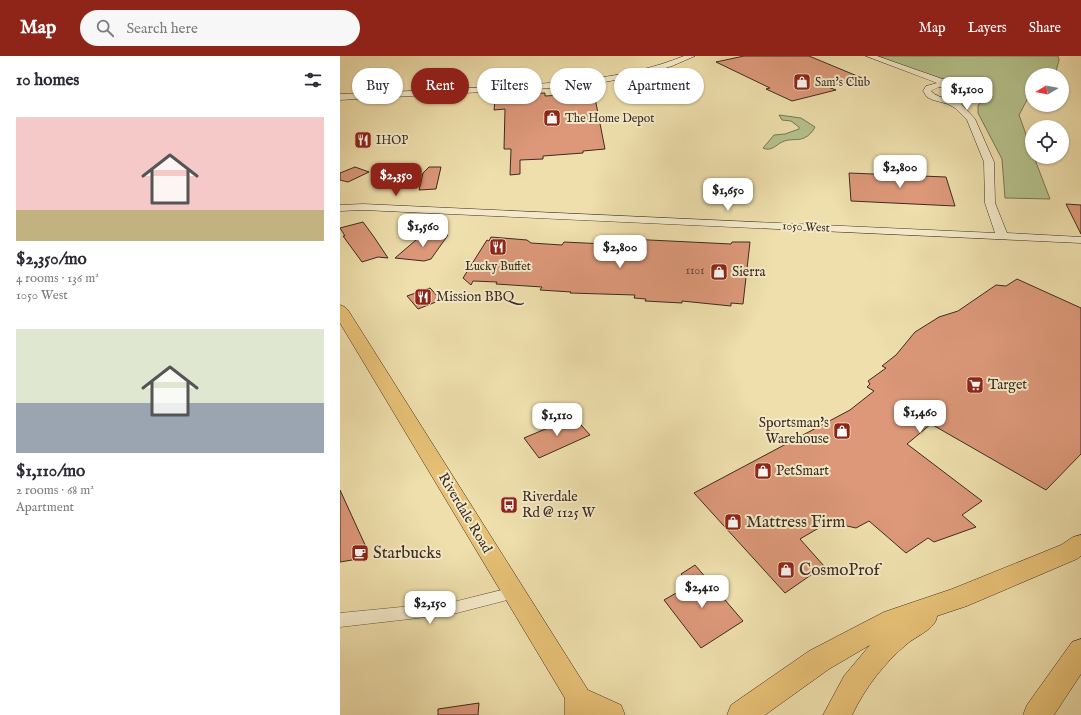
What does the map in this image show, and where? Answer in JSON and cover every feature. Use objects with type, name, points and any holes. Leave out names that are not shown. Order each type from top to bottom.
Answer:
[{"type":"highway","points":[[741,715],[819,660],[863,635],[894,620],[958,598],[1025,571],[1069,552],[1081,544]]},
{"type":"highway","points":[[837,715],[850,689],[859,676],[888,643],[916,622],[958,598]]},
{"type":"highway","points":[[1037,715],[1081,651]]},
{"type":"highway","points":[[582,710],[611,715]]},
{"type":"main road","name":"Riverdale Road","points":[[340,310],[514,593],[582,710]]},
{"type":"street","points":[[340,97],[572,84],[642,72],[691,56]]},
{"type":"street","points":[[870,56],[950,85]]},
{"type":"street","points":[[912,72],[923,80],[929,88],[927,91],[929,95],[958,105],[966,116],[971,119],[989,162],[990,203],[1002,236]]},
{"type":"street","points":[[929,88],[938,85],[950,85],[964,87],[973,92],[975,97],[972,99],[971,105],[974,116],[971,119]]},
{"type":"street","points":[[949,101],[972,99]]},
{"type":"street","name":"1050 West","points":[[340,208],[363,207],[1081,240]]},
{"type":"street","points":[[340,620],[453,608],[514,593]]},
{"type":"green space","points":[[878,56],[1058,56],[1059,60],[1057,68],[1025,68],[1025,104],[1019,115],[1025,132],[1025,164],[1037,164],[1050,199],[1005,198],[1002,159],[978,113],[978,105],[985,100],[986,93],[972,86],[921,73]]},
{"type":"green space","points":[[779,115],[801,118],[815,127],[808,136],[804,138],[782,142],[771,149],[763,148],[774,135],[785,134],[799,129],[799,127],[791,121],[782,120]]},
{"type":"building","name":"Sam's Club","points":[[744,56],[809,56],[862,78],[828,87],[836,90],[792,101],[766,89],[770,88],[716,62]]},
{"type":"building","name":"The Home Depot","points":[[542,93],[545,93],[545,96],[550,96],[550,104],[596,104],[605,149],[583,151],[583,153],[543,156],[543,159],[520,160],[520,174],[510,175],[511,149],[504,149],[505,109],[494,110],[495,104],[542,104]]},
{"type":"building","points":[[355,167],[369,172],[348,182],[340,180],[340,173]]},
{"type":"building","points":[[429,167],[441,167],[436,189],[419,190],[423,173]]},
{"type":"building","points":[[849,173],[946,177],[955,206],[851,201]]},
{"type":"building","points":[[1066,204],[1081,205],[1081,234]]},
{"type":"building","points":[[363,222],[388,258],[378,257],[362,262],[343,236],[345,236],[340,228]]},
{"type":"building","points":[[423,234],[448,235],[431,259],[424,261],[395,258]]},
{"type":"building","points":[[491,237],[527,240],[531,243],[562,245],[564,242],[626,245],[629,239],[731,244],[732,242],[750,242],[743,304],[731,303],[731,306],[682,301],[682,303],[645,301],[646,299],[634,298],[635,295],[570,293],[571,292],[540,290],[542,287],[496,284],[497,282],[473,281],[471,285],[463,278],[487,240],[489,241]]},
{"type":"building","points":[[1017,279],[1081,308],[1081,454],[1046,490],[931,424],[907,444],[982,501],[962,515],[976,527],[934,542],[928,538],[906,553],[869,521],[856,528],[829,522],[800,539],[824,566],[785,593],[694,493],[850,410],[874,391],[867,387],[870,384],[868,381],[886,368],[882,366],[896,355],[915,332],[939,317],[958,311],[996,285],[1006,286]]},
{"type":"building","points":[[430,288],[441,300],[418,309],[407,296]]},
{"type":"building","points":[[574,417],[590,435],[539,458],[524,438]]},
{"type":"building","points":[[340,490],[366,547],[358,559],[340,562]]},
{"type":"building","points":[[695,565],[743,621],[701,648],[664,600],[690,585],[681,574]]},
{"type":"building","points":[[479,703],[478,715],[438,715],[438,709]]},
{"type":"place","name":"Sam's Club","points":[[802,82]]},
{"type":"place","name":"The Home Depot","points":[[552,118]]},
{"type":"place","name":"IHOP","points":[[363,140]]},
{"type":"place","name":"Lucky Buffet","points":[[498,247]]},
{"type":"place","name":"Sierra","points":[[719,272]]},
{"type":"place","name":"Mission BBQ","points":[[423,297]]},
{"type":"place","name":"Target","points":[[975,385]]},
{"type":"place","name":"Sportsman's Warehouse","points":[[842,431]]},
{"type":"place","name":"PetSmart","points":[[763,471]]},
{"type":"place","name":"Riverdale Rd @ 1125 W","points":[[509,505]]},
{"type":"place","name":"Mattress Firm","points":[[733,522]]},
{"type":"place","name":"Starbucks","points":[[360,553]]},
{"type":"place","name":"CosmoProf","points":[[786,570]]}]
